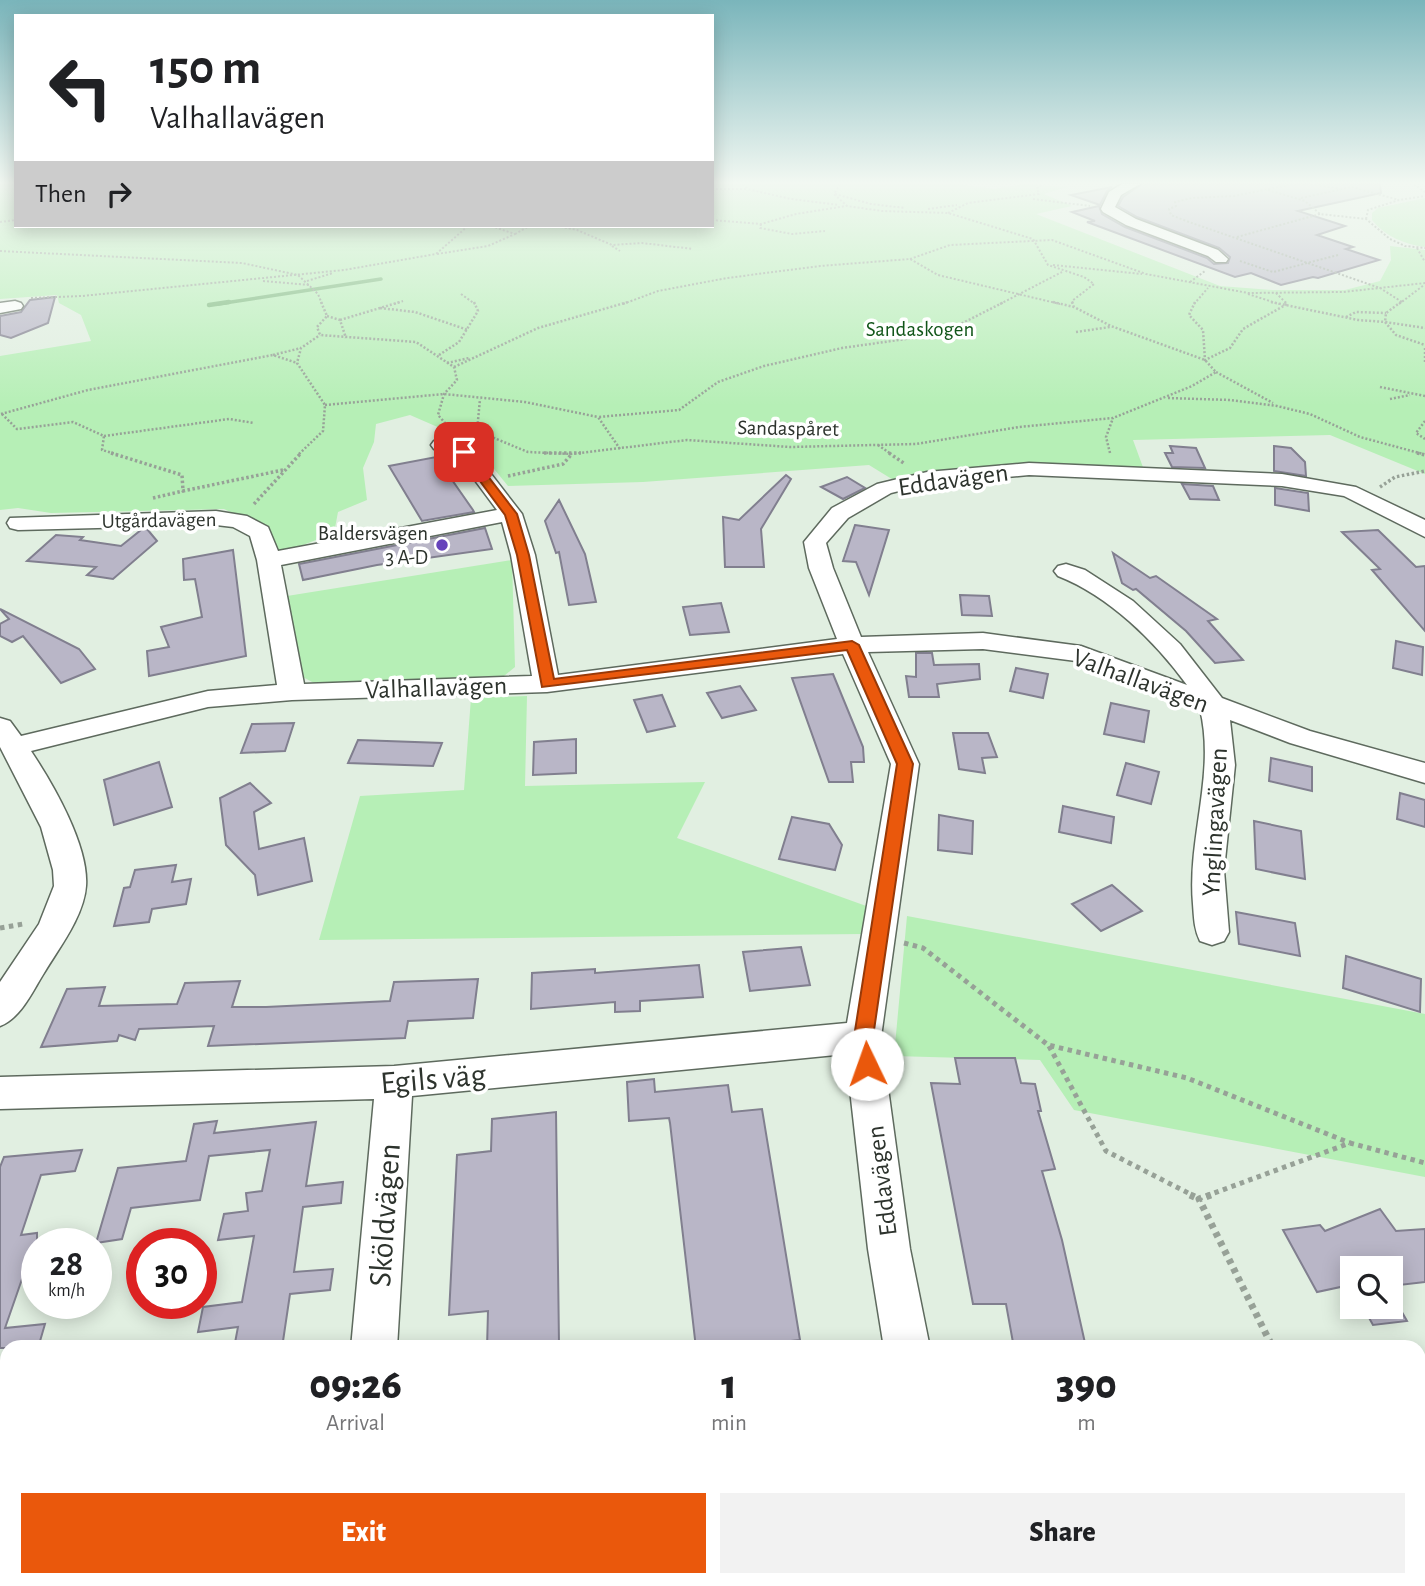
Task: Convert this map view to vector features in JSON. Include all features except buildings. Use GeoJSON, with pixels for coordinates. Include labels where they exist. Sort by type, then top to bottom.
{"type":"FeatureCollection","features":[{"type":"Feature","properties":{"kind":"street"},"geometry":{"type":"LineString","coordinates":[[441,445],[464,452],[511,514],[523,555],[547,684]]}},
{"type":"Feature","properties":{"kind":"street","name":"Eddavägen"},"geometry":{"type":"LineString","coordinates":[[906,1340],[889,1249],[863,1037],[905,764],[821,568],[816,542],[840,513],[884,488],[927,478],[1029,469],[1282,480],[1349,491],[1410,519],[1425,530]]}},
{"type":"Feature","properties":{"kind":"street"},"geometry":{"type":"LineString","coordinates":[[269,560],[511,514]]}},
{"type":"Feature","properties":{"kind":"street","name":"Utgårdavägen"},"geometry":{"type":"LineString","coordinates":[[18,523],[216,518],[239,521],[260,532],[269,560],[292,692]]}},
{"type":"Feature","properties":{"kind":"street","name":"Ynglingavägen"},"geometry":{"type":"LineString","coordinates":[[1066,571],[1084,577],[1150,627],[1178,655],[1213,705],[1219,736],[1218,794],[1208,865],[1212,932]]}},
{"type":"Feature","properties":{"kind":"street","name":"Valhallavägen"},"geometry":{"type":"LineString","coordinates":[[8,737],[208,699],[292,692],[547,684],[852,645],[984,641],[1081,654],[1300,737],[1425,773]]}},
{"type":"Feature","properties":{"kind":"street"},"geometry":{"type":"LineString","coordinates":[[0,1011],[58,919],[71,885],[63,843],[8,737]]}},
{"type":"Feature","properties":{"kind":"street","name":"Egils väg"},"geometry":{"type":"LineString","coordinates":[[0,1093],[394,1082],[863,1037]]}},
{"type":"Feature","properties":{"kind":"street","name":"Sköldvägen"},"geometry":{"type":"LineString","coordinates":[[375,1340],[394,1082]]}},
{"type":"Feature","properties":{"kind":"path"},"geometry":{"type":"LineString","coordinates":[[141,258],[242,263],[298,275],[318,294],[327,316]]}},
{"type":"Feature","properties":{"kind":"path"},"geometry":{"type":"LineString","coordinates":[[13,304],[344,270],[413,258]]}},
{"type":"Feature","properties":{"kind":"path"},"geometry":{"type":"LineString","coordinates":[[1,414],[88,390],[273,355],[300,348],[320,335],[416,342],[454,367],[538,328],[601,312],[658,291],[740,276],[912,258]]}},
{"type":"Feature","properties":{"kind":"path"},"geometry":{"type":"LineString","coordinates":[[1044,258],[1048,265],[1062,272],[1084,277],[1094,284],[1072,301],[1074,307]]}},
{"type":"Feature","properties":{"kind":"path"},"geometry":{"type":"LineString","coordinates":[[1102,258],[1146,274],[1209,288],[1248,293],[1425,284]]}},
{"type":"Feature","properties":{"kind":"path"},"geometry":{"type":"LineString","coordinates":[[1293,258],[1380,288],[1402,302]]}},
{"type":"Feature","properties":{"kind":"path"},"geometry":{"type":"LineString","coordinates":[[1221,259],[1247,262],[1273,272],[1327,258]]}},
{"type":"Feature","properties":{"kind":"path"},"geometry":{"type":"LineString","coordinates":[[909,259],[938,275],[1074,307],[1111,326],[1205,360],[1216,372],[1277,406]]}},
{"type":"Feature","properties":{"kind":"path"},"geometry":{"type":"LineString","coordinates":[[1048,265],[1101,272],[1146,274]]}},
{"type":"Feature","properties":{"kind":"path"},"geometry":{"type":"LineString","coordinates":[[307,281],[344,270]]}},
{"type":"Feature","properties":{"kind":"path"},"geometry":{"type":"LineString","coordinates":[[325,405],[444,394],[525,402],[598,417],[679,410],[718,382],[764,366],[842,348],[941,334],[1062,272]]}},
{"type":"Feature","properties":{"kind":"path"},"geometry":{"type":"LineString","coordinates":[[255,280],[311,286]]}},
{"type":"Feature","properties":{"kind":"path"},"geometry":{"type":"LineString","coordinates":[[1346,318],[1356,312],[1386,313],[1425,284]]}},
{"type":"Feature","properties":{"kind":"path"},"geometry":{"type":"LineString","coordinates":[[1205,360],[1203,330],[1189,315],[1196,300],[1209,288]]}},
{"type":"Feature","properties":{"kind":"path"},"geometry":{"type":"LineString","coordinates":[[1248,293],[1261,300],[1346,318],[1425,328]]}},
{"type":"Feature","properties":{"kind":"path"},"geometry":{"type":"LineString","coordinates":[[1275,293],[1287,304]]}},
{"type":"Feature","properties":{"kind":"path"},"geometry":{"type":"LineString","coordinates":[[439,355],[459,342],[478,311],[474,302],[461,294]]}},
{"type":"Feature","properties":{"kind":"path"},"geometry":{"type":"LineString","coordinates":[[1261,300],[1268,314]]}},
{"type":"Feature","properties":{"kind":"path"},"geometry":{"type":"LineString","coordinates":[[327,316],[340,320],[403,301]]}},
{"type":"Feature","properties":{"kind":"path"},"geometry":{"type":"LineString","coordinates":[[1205,360],[1230,348],[1242,329],[1287,304]]}},
{"type":"Feature","properties":{"kind":"path"},"geometry":{"type":"LineString","coordinates":[[380,308],[415,312],[468,330]]}},
{"type":"Feature","properties":{"kind":"path"},"geometry":{"type":"LineString","coordinates":[[1386,313],[1385,322],[1395,335],[1425,346],[1424,359]]}},
{"type":"Feature","properties":{"kind":"path"},"geometry":{"type":"LineString","coordinates":[[320,335],[317,327],[327,316]]}},
{"type":"Feature","properties":{"kind":"path"},"geometry":{"type":"LineString","coordinates":[[340,320],[346,338]]}},
{"type":"Feature","properties":{"kind":"path"},"geometry":{"type":"LineString","coordinates":[[1076,332],[1111,326]]}},
{"type":"Feature","properties":{"kind":"path"},"geometry":{"type":"LineString","coordinates":[[297,363],[300,348]]}},
{"type":"Feature","properties":{"kind":"path"},"geometry":{"type":"LineString","coordinates":[[239,521],[283,470],[323,431],[325,405],[297,363],[273,355]]}},
{"type":"Feature","properties":{"kind":"path"},"geometry":{"type":"LineString","coordinates":[[446,363],[482,356]]}},
{"type":"Feature","properties":{"kind":"path","name":"Sandaspåret"},"geometry":{"type":"LineString","coordinates":[[454,367],[457,380],[444,394],[438,415],[446,424],[477,431],[528,452],[571,454],[687,440],[790,447],[916,444],[1019,427],[1113,418],[1192,386],[1216,372]]}},
{"type":"Feature","properties":{"kind":"path"},"geometry":{"type":"LineString","coordinates":[[1381,387],[1425,396]]}},
{"type":"Feature","properties":{"kind":"path"},"geometry":{"type":"LineString","coordinates":[[1390,399],[1415,394]]}},
{"type":"Feature","properties":{"kind":"path"},"geometry":{"type":"LineString","coordinates":[[1163,398],[1230,400],[1277,406],[1310,414],[1360,437],[1425,455]]}},
{"type":"Feature","properties":{"kind":"path"},"geometry":{"type":"LineString","coordinates":[[477,431],[480,399]]}},
{"type":"Feature","properties":{"kind":"path"},"geometry":{"type":"LineString","coordinates":[[1,414],[18,429],[73,422],[104,436],[229,419],[254,422]]}},
{"type":"Feature","properties":{"kind":"path"},"geometry":{"type":"LineString","coordinates":[[598,417],[620,449]]}},
{"type":"Feature","properties":{"kind":"path"},"geometry":{"type":"LineString","coordinates":[[1092,472],[1111,457],[1106,437],[1113,418]]}},
{"type":"Feature","properties":{"kind":"path"},"geometry":{"type":"LineString","coordinates":[[1425,421],[1416,433],[1425,439]]}},
{"type":"Feature","properties":{"kind":"path"},"geometry":{"type":"LineString","coordinates":[[104,436],[102,450],[182,475],[183,491],[283,470]]}},
{"type":"Feature","properties":{"kind":"path"},"geometry":{"type":"LineString","coordinates":[[486,481],[563,464],[571,454]]}},
{"type":"Feature","properties":{"kind":"path"},"geometry":{"type":"LineString","coordinates":[[1364,498],[1395,477],[1425,471]]}},
{"type":"Feature","properties":{"kind":"path"},"geometry":{"type":"LineString","coordinates":[[878,936],[923,948],[1048,1045],[1106,1151],[1199,1199],[1269,1340]]}},
{"type":"Feature","properties":{"kind":"path"},"geometry":{"type":"LineString","coordinates":[[1048,1045],[1187,1078],[1350,1143],[1425,1163]]}},
{"type":"Feature","properties":{"kind":"path"},"geometry":{"type":"LineString","coordinates":[[1199,1199],[1350,1143]]}},
{"type":"Feature","properties":{"kind":"green space","name":"Sandaskogen"},"geometry":{"type":"Polygon","coordinates":[[[0,258],[1148,258],[1220,286],[1272,290],[1345,290],[1380,281],[1391,258],[1425,258],[1425,474],[1330,435],[1133,440],[1144,470],[895,481],[869,465],[643,482],[508,486],[472,442],[410,415],[376,424],[374,442],[363,468],[367,500],[338,512],[334,533],[280,554],[268,530],[224,509],[51,513],[18,508],[0,510],[0,356],[91,341],[81,315],[59,303],[57,295],[0,299],[0,258]]]}},
{"type":"Feature","properties":{"kind":"green space"},"geometry":{"type":"Polygon","coordinates":[[[512,560],[515,667],[504,676],[314,683],[301,676],[287,596],[512,560]]]}},
{"type":"Feature","properties":{"kind":"green space"},"geometry":{"type":"Polygon","coordinates":[[[527,696],[525,786],[705,782],[677,838],[869,907],[864,934],[319,940],[360,796],[464,790],[471,698],[527,696]]]}},
{"type":"Feature","properties":{"kind":"green space"},"geometry":{"type":"Polygon","coordinates":[[[907,916],[1425,1014],[1425,1177],[1074,1110],[1040,1060],[894,1056],[907,916]]]}},
{"type":"Feature","properties":{"kind":"waterway"},"geometry":{"type":"LineString","coordinates":[[218,304],[381,279]]}},
{"type":"Feature","properties":{"kind":"waterway"},"geometry":{"type":"LineString","coordinates":[[209,305],[229,302]]}},
{"type":"Feature","properties":{"kind":"place","name":"Baldersvägen 3 A-D"},"geometry":{"type":"Point","coordinates":[442,545]}},
{"type":"Feature","properties":{"kind":"route"},"geometry":{"type":"LineString","coordinates":[[464,452],[511,514],[523,555],[547,684],[852,645],[905,764],[863,1037],[867,1064]]}}]}
